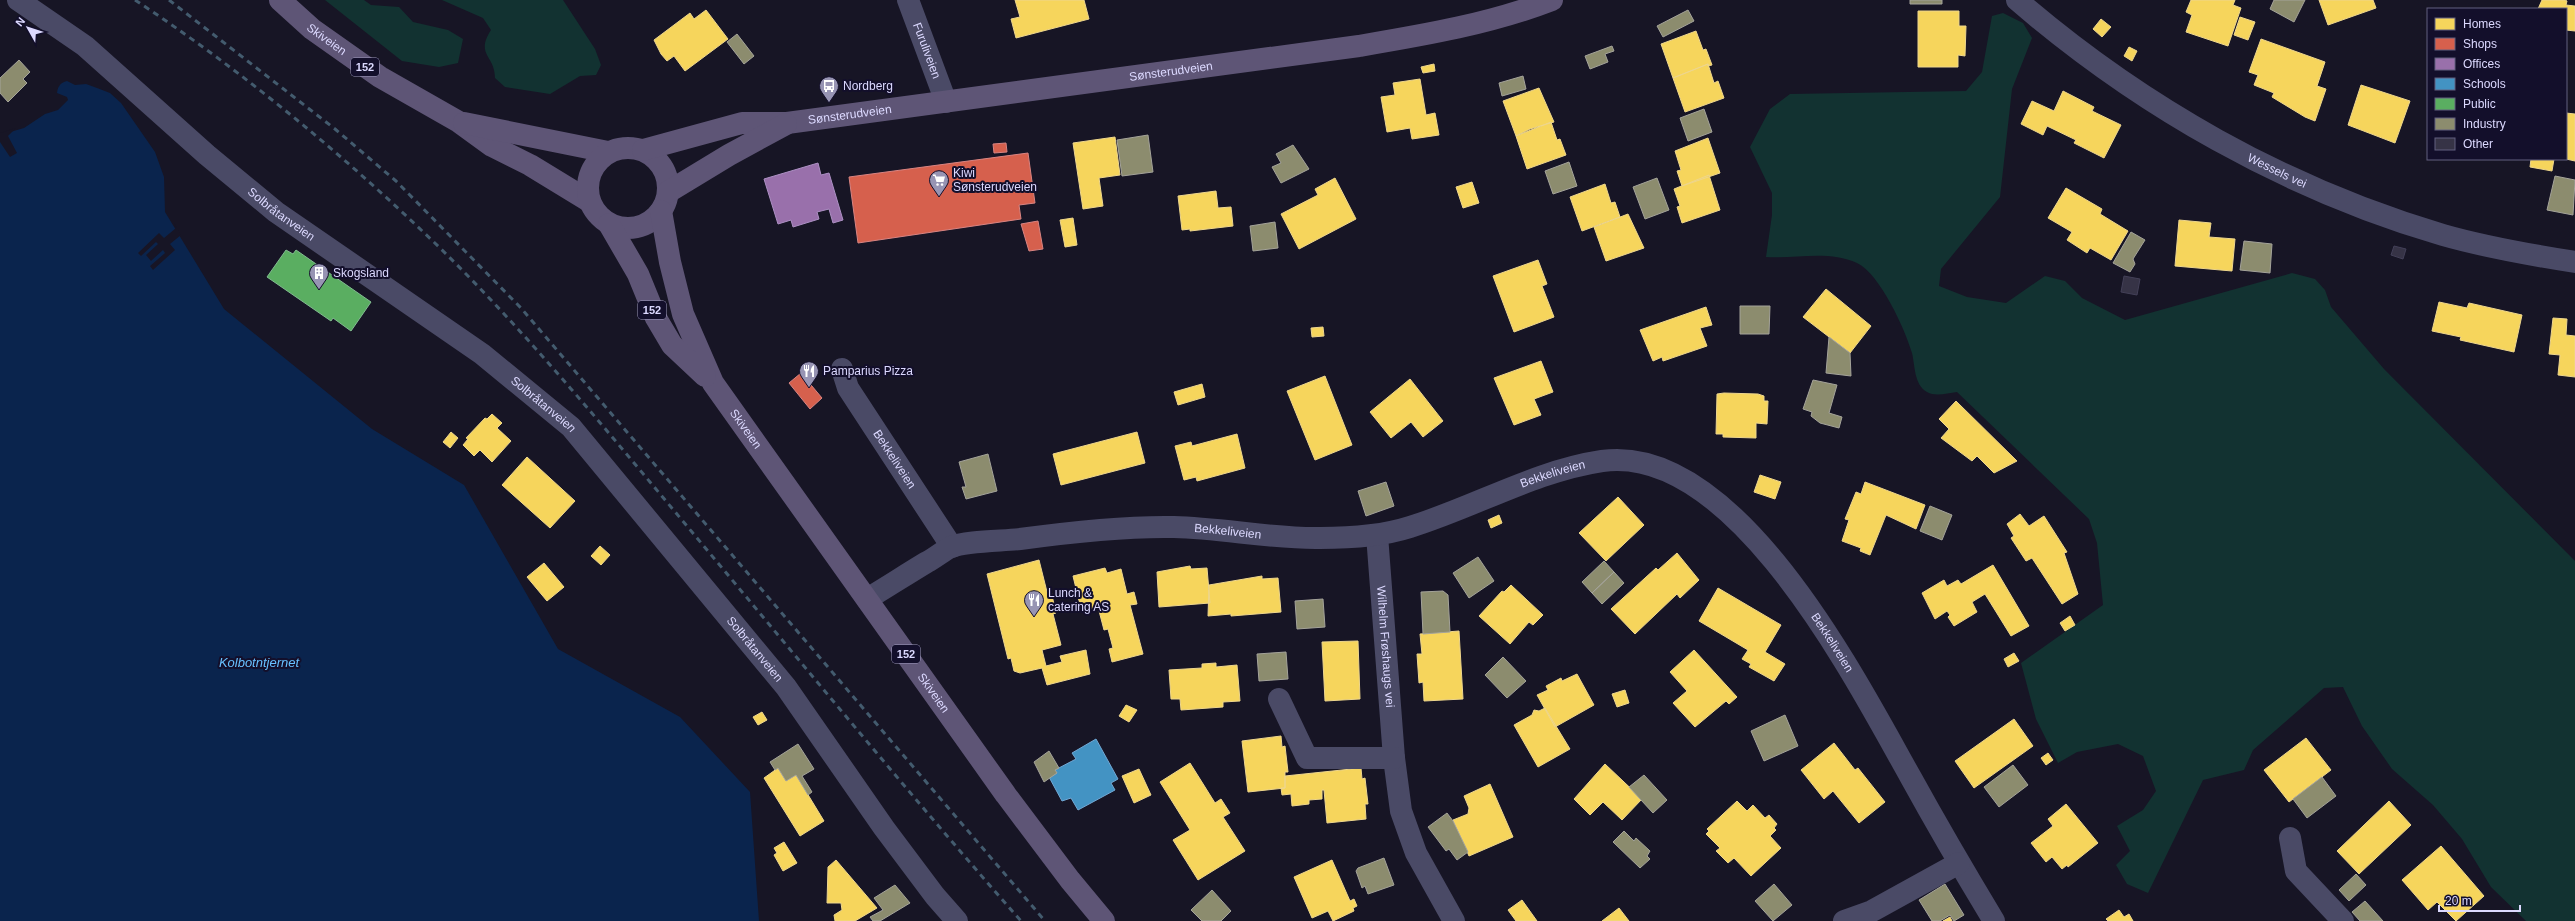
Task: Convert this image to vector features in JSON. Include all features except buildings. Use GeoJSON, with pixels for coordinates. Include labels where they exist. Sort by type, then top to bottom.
{"type":"FeatureCollection","features":[{"type":"Feature","properties":{"kind":"main road","name":"Skiveien"},"geometry":{"type":"LineString","coordinates":[[280,0],[312,29],[380,78],[459,122],[492,146],[530,165],[589,201]]}},
{"type":"Feature","properties":{"kind":"main road","name":"Sønsterudveien"},"geometry":{"type":"LineString","coordinates":[[643,150],[742,123],[787,123],[1404,39],[1492,19],[1552,0]]}},
{"type":"Feature","properties":{"kind":"main road","name":"Skiveien"},"geometry":{"type":"LineString","coordinates":[[459,122],[608,152]]}},
{"type":"Feature","properties":{"kind":"main road","name":"Sønsterudveien"},"geometry":{"type":"LineString","coordinates":[[665,202],[729,155],[787,123]]}},
{"type":"Feature","properties":{"kind":"main road","name":"152"},"geometry":{"type":"LineString","coordinates":[[608,152],[619,148],[643,150],[654,157],[663,167],[668,179],[665,202]]}},
{"type":"Feature","properties":{"kind":"main road"},"geometry":{"type":"LineString","coordinates":[[589,201],[587,187],[590,173],[597,161],[608,152]]}},
{"type":"Feature","properties":{"kind":"main road","name":"152"},"geometry":{"type":"LineString","coordinates":[[589,201],[594,210],[609,224]]}},
{"type":"Feature","properties":{"kind":"main road","name":"Skiveien"},"geometry":{"type":"LineString","coordinates":[[665,202],[683,314],[713,383]]}},
{"type":"Feature","properties":{"kind":"main road"},"geometry":{"type":"LineString","coordinates":[[609,224],[623,228],[637,227],[650,221],[665,202]]}},
{"type":"Feature","properties":{"kind":"main road","name":"Skiveien"},"geometry":{"type":"LineString","coordinates":[[609,224],[638,274],[656,318],[672,345],[713,383],[1019,813],[1070,880],[1104,921]]}},
{"type":"Feature","properties":{"kind":"street","name":"Solbråtanveien"},"geometry":{"type":"LineString","coordinates":[[18,0],[85,46],[207,155],[276,212],[482,354],[571,427],[786,687],[884,828],[935,896],[958,921]]}},
{"type":"Feature","properties":{"kind":"street","name":"Furuliveien"},"geometry":{"type":"LineString","coordinates":[[908,0],[946,102]]}},
{"type":"Feature","properties":{"kind":"street","name":"Wessels vei"},"geometry":{"type":"LineString","coordinates":[[2017,0],[2069,42],[2152,102],[2211,137],[2288,178],[2381,214],[2444,235],[2575,262]]}},
{"type":"Feature","properties":{"kind":"street","name":"Bekkeliveien"},"geometry":{"type":"LineString","coordinates":[[842,369],[848,388],[952,547]]}},
{"type":"Feature","properties":{"kind":"street","name":"Bekkeliveien"},"geometry":{"type":"LineString","coordinates":[[868,599],[952,547],[1075,532],[1174,527],[1320,538],[1377,534],[1407,528],[1517,485],[1576,467],[1606,461],[1644,463],[1663,469],[1690,483],[1746,528],[1774,560],[1861,689],[1959,863],[1994,921]]}},
{"type":"Feature","properties":{"kind":"street","name":"Wilhelm Frøshaugs vei"},"geometry":{"type":"LineString","coordinates":[[1377,534],[1394,758],[1401,811],[1416,853],[1454,921]]}},
{"type":"Feature","properties":{"kind":"street"},"geometry":{"type":"LineString","coordinates":[[1279,699],[1307,758],[1394,758]]}},
{"type":"Feature","properties":{"kind":"street"},"geometry":{"type":"LineString","coordinates":[[2290,838],[2296,871],[2343,921]]}},
{"type":"Feature","properties":{"kind":"street"},"geometry":{"type":"LineString","coordinates":[[1844,921],[1872,911],[1959,863]]}},
{"type":"Feature","properties":{"kind":"green space"},"geometry":{"type":"Polygon","coordinates":[[[325,0],[364,0],[371,5],[399,7],[413,22],[448,30],[463,39],[458,63],[439,67],[402,61],[325,0]]]}},
{"type":"Feature","properties":{"kind":"green space"},"geometry":{"type":"Polygon","coordinates":[[[442,0],[563,0],[595,49],[601,65],[596,75],[580,76],[550,94],[505,87],[495,78],[492,64],[485,50],[487,38],[491,30],[483,18],[442,0]]]}},
{"type":"Feature","properties":{"kind":"green space"},"geometry":{"type":"Polygon","coordinates":[[[2003,13],[2023,23],[2032,38],[2012,89],[2000,197],[1941,269],[1939,286],[1967,297],[2006,303],[2045,276],[2065,281],[2082,298],[2125,320],[2292,273],[2315,279],[2325,290],[2331,307],[2384,369],[2575,561],[2575,921],[2526,921],[2491,887],[2462,839],[2433,805],[2392,769],[2362,726],[2343,687],[2324,688],[2253,750],[2244,770],[2203,780],[2148,893],[2127,884],[2116,865],[2130,851],[2117,826],[2143,810],[2156,791],[2143,756],[2118,744],[2077,752],[2058,763],[2036,719],[2021,663],[2103,605],[2097,543],[2089,519],[1957,392],[1934,394],[1923,389],[1917,380],[1909,343],[1898,317],[1883,290],[1866,269],[1857,263],[1835,257],[1766,257],[1772,215],[1772,193],[1750,147],[1770,109],[1790,94],[1966,91],[1982,72],[1992,16],[2003,13]]]}},
{"type":"Feature","properties":{"kind":"water","name":"Kolbotntjernet"},"geometry":{"type":"Polygon","coordinates":[[[67,81],[75,85],[86,84],[110,93],[121,103],[155,152],[164,177],[165,212],[224,309],[372,429],[464,485],[558,649],[680,717],[750,792],[759,921],[0,921],[0,135],[24,128],[45,114],[58,110],[68,100],[67,97],[57,93],[60,85],[67,81]]]}},
{"type":"Feature","properties":{"kind":"pier"},"geometry":{"type":"Polygon","coordinates":[[[16,128],[8,136],[17,153],[10,157],[0,142],[0,133],[16,128]]]}},
{"type":"Feature","properties":{"kind":"pier"},"geometry":{"type":"Polygon","coordinates":[[[174,223],[181,235],[170,244],[175,250],[153,270],[150,266],[165,253],[163,250],[151,261],[146,255],[158,244],[156,242],[141,256],[138,253],[159,233],[164,238],[176,228],[174,223]]]}},
{"type":"Feature","properties":{"kind":"railway"},"geometry":{"type":"LineString","coordinates":[[135,0],[255,86],[331,149],[440,248],[506,316],[600,423],[896,776],[1021,921]]}},
{"type":"Feature","properties":{"kind":"railway"},"geometry":{"type":"LineString","coordinates":[[169,0],[335,129],[396,181],[521,308],[1045,921]]}},
{"type":"Feature","properties":{"kind":"place","name":"Nordberg"},"geometry":{"type":"Point","coordinates":[829,103]}},
{"type":"Feature","properties":{"kind":"place","name":"Kiwi Sønsterudveien"},"geometry":{"type":"Point","coordinates":[939,197]}},
{"type":"Feature","properties":{"kind":"place","name":"Skogsland"},"geometry":{"type":"Point","coordinates":[319,290]}},
{"type":"Feature","properties":{"kind":"place","name":"Pamparius Pizza"},"geometry":{"type":"Point","coordinates":[809,388]}},
{"type":"Feature","properties":{"kind":"place","name":"Lunch & catering AS"},"geometry":{"type":"Point","coordinates":[1034,617]}}]}
